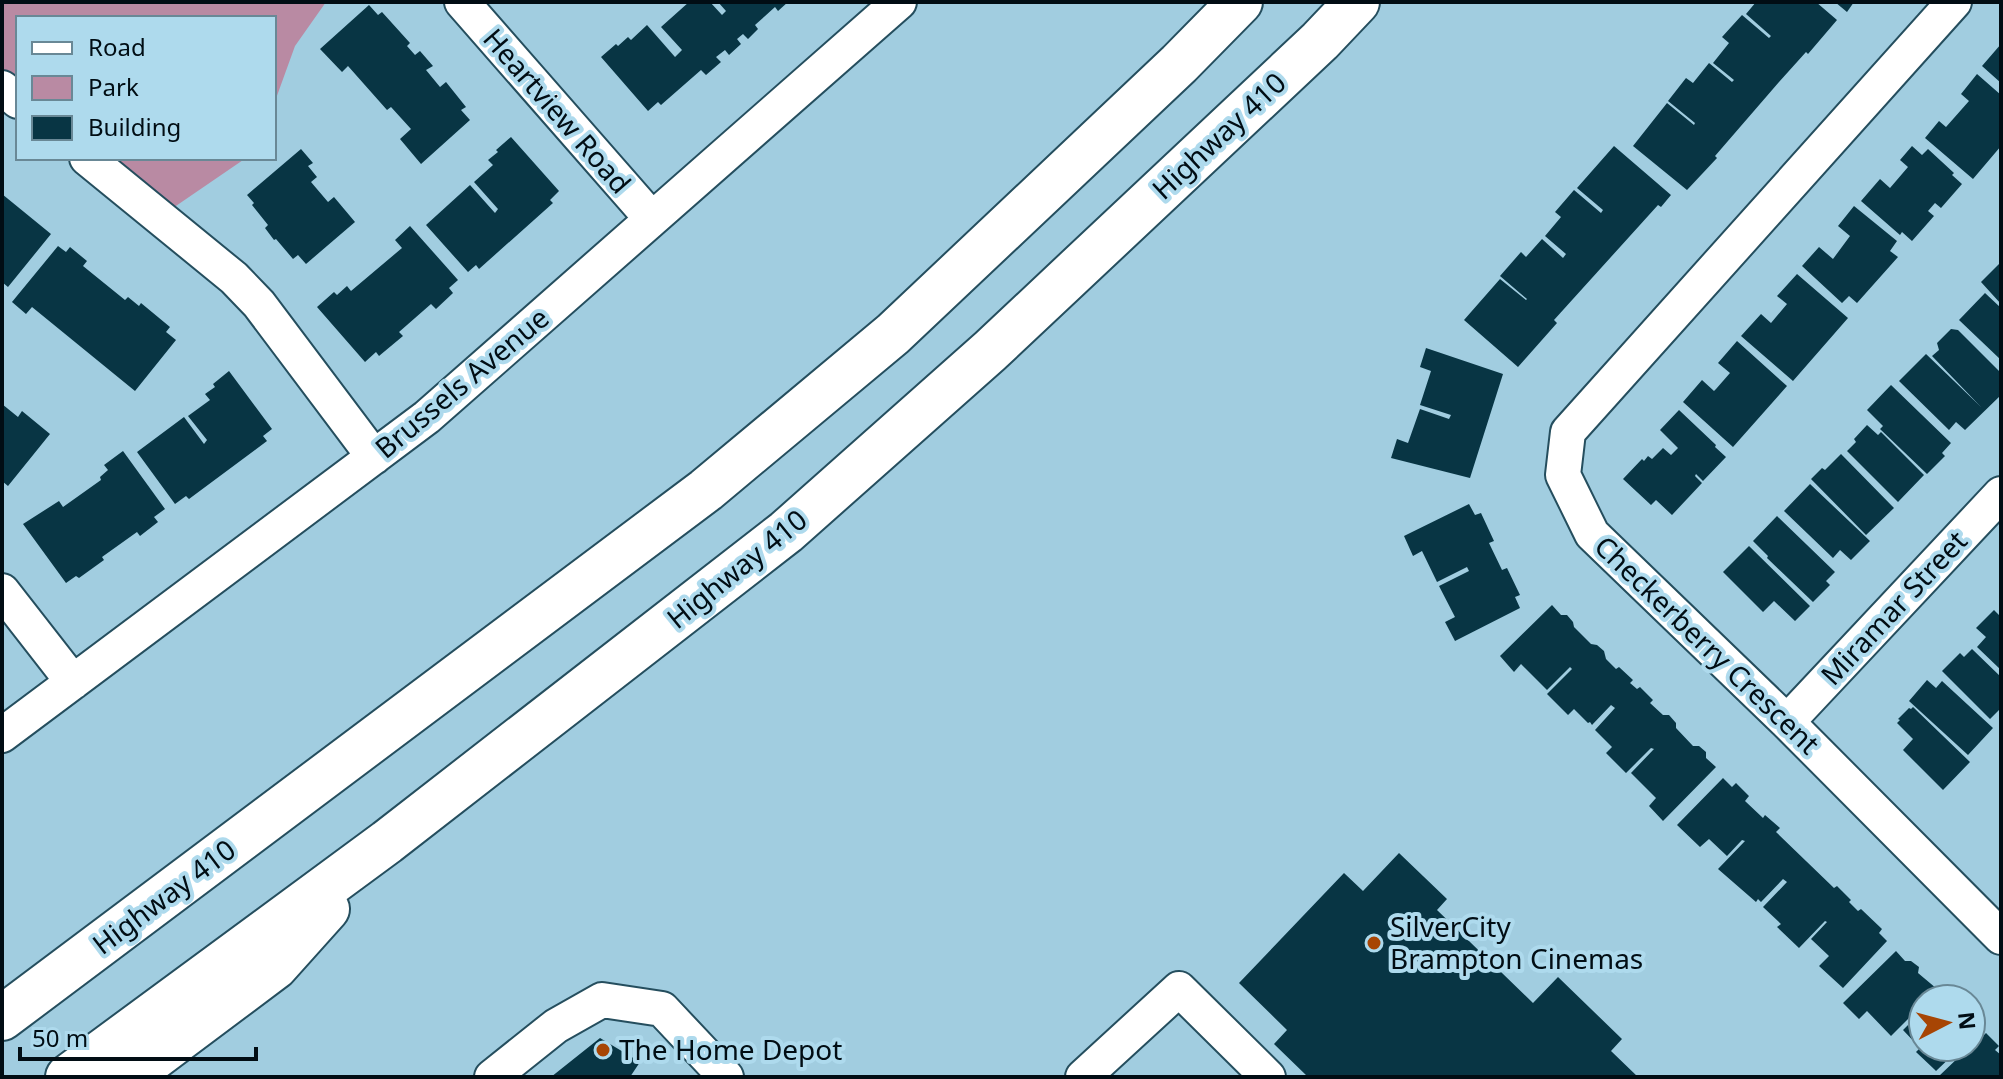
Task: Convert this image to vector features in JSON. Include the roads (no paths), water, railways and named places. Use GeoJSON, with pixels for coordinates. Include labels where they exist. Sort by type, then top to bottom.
{"type":"FeatureCollection","features":[{"type":"Feature","properties":{"kind":"highway","name":"Highway 410"},"geometry":{"type":"LineString","coordinates":[[2,1018],[706,490],[893,334],[1179,64],[1240,2]]}},
{"type":"Feature","properties":{"kind":"highway","name":"Highway 410"},"geometry":{"type":"LineString","coordinates":[[68,1077],[387,842],[786,532],[990,351],[1320,41],[1357,2]]}},
{"type":"Feature","properties":{"kind":"highway"},"geometry":{"type":"LineString","coordinates":[[128,1077],[275,967],[387,842]]}},
{"type":"Feature","properties":{"kind":"street","name":"Heartview Road"},"geometry":{"type":"LineString","coordinates":[[462,2],[652,219]]}},
{"type":"Feature","properties":{"kind":"street","name":"Brussels Avenue"},"geometry":{"type":"LineString","coordinates":[[2,735],[427,417],[899,2]]}},
{"type":"Feature","properties":{"kind":"street","name":"Checkerberry Crescent"},"geometry":{"type":"LineString","coordinates":[[1954,2],[1568,432],[1563,475],[1592,534],[1787,722],[2001,937]]}},
{"type":"Feature","properties":{"kind":"street"},"geometry":{"type":"LineString","coordinates":[[89,160],[234,278],[259,304],[374,457]]}},
{"type":"Feature","properties":{"kind":"street","name":"Miramar Street"},"geometry":{"type":"LineString","coordinates":[[1787,722],[2001,494]]}},
{"type":"Feature","properties":{"kind":"street"},"geometry":{"type":"LineString","coordinates":[[2,591],[73,682]]}},
{"type":"Feature","properties":{"kind":"street"},"geometry":{"type":"LineString","coordinates":[[1083,1077],[1179,989],[1268,1077]]}},
{"type":"Feature","properties":{"kind":"street"},"geometry":{"type":"LineString","coordinates":[[492,1077],[556,1026],[602,1000],[662,1009],[726,1077]]}},
{"type":"Feature","properties":{"kind":"place","name":"SilverCity Brampton Cinemas"},"geometry":{"type":"Point","coordinates":[1374,943]}},
{"type":"Feature","properties":{"kind":"place","name":"The Home Depot"},"geometry":{"type":"Point","coordinates":[603,1050]}}]}
